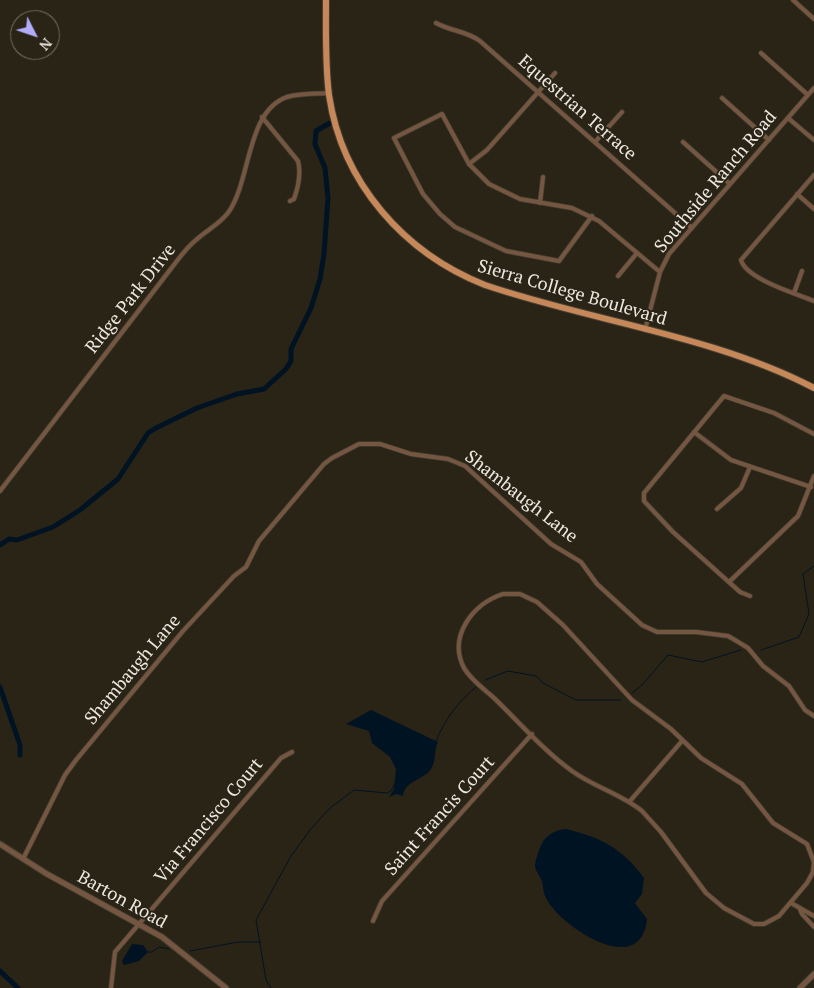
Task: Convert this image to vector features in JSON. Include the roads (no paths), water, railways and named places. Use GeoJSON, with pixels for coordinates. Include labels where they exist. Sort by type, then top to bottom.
{"type":"FeatureCollection","features":[{"type":"Feature","properties":{"kind":"main road","name":"Sierra College Boulevard"},"geometry":{"type":"LineString","coordinates":[[326,0],[329,93],[338,134],[361,182],[388,220],[419,249],[451,270],[485,285],[750,360],[814,388]]}},
{"type":"Feature","properties":{"kind":"street"},"geometry":{"type":"LineString","coordinates":[[793,0],[814,19]]}},
{"type":"Feature","properties":{"kind":"street","name":"Equestrian Terrace"},"geometry":{"type":"LineString","coordinates":[[436,22],[474,37],[692,228]]}},
{"type":"Feature","properties":{"kind":"street"},"geometry":{"type":"LineString","coordinates":[[762,53],[808,95]]}},
{"type":"Feature","properties":{"kind":"street"},"geometry":{"type":"LineString","coordinates":[[468,164],[488,150],[555,73]]}},
{"type":"Feature","properties":{"kind":"street","name":"Southside Ranch Road"},"geometry":{"type":"LineString","coordinates":[[645,330],[660,272],[669,254],[814,88]]}},
{"type":"Feature","properties":{"kind":"street"},"geometry":{"type":"LineString","coordinates":[[290,201],[294,199],[297,185],[300,167],[298,161],[262,117],[270,107],[286,97],[329,93]]}},
{"type":"Feature","properties":{"kind":"street"},"geometry":{"type":"LineString","coordinates":[[722,98],[769,140]]}},
{"type":"Feature","properties":{"kind":"street"},"geometry":{"type":"LineString","coordinates":[[595,142],[622,112]]}},
{"type":"Feature","properties":{"kind":"street"},"geometry":{"type":"LineString","coordinates":[[592,216],[559,261],[500,248],[460,229],[433,206],[414,179],[394,138],[442,114],[468,164],[480,177],[500,190],[520,199],[572,208],[592,216],[660,272]]}},
{"type":"Feature","properties":{"kind":"street","name":"Ridge Park Drive"},"geometry":{"type":"LineString","coordinates":[[0,491],[173,266],[195,241],[221,221],[231,209],[244,181],[262,117]]}},
{"type":"Feature","properties":{"kind":"street"},"geometry":{"type":"LineString","coordinates":[[788,118],[814,140]]}},
{"type":"Feature","properties":{"kind":"street"},"geometry":{"type":"LineString","coordinates":[[683,142],[730,184]]}},
{"type":"Feature","properties":{"kind":"street"},"geometry":{"type":"LineString","coordinates":[[814,175],[741,260],[742,264],[758,277],[814,301]]}},
{"type":"Feature","properties":{"kind":"street"},"geometry":{"type":"LineString","coordinates":[[540,203],[543,177]]}},
{"type":"Feature","properties":{"kind":"street"},"geometry":{"type":"LineString","coordinates":[[797,194],[814,208]]}},
{"type":"Feature","properties":{"kind":"street"},"geometry":{"type":"LineString","coordinates":[[618,276],[637,253]]}},
{"type":"Feature","properties":{"kind":"street"},"geometry":{"type":"LineString","coordinates":[[794,292],[802,271]]}},
{"type":"Feature","properties":{"kind":"street"},"geometry":{"type":"LineString","coordinates":[[750,596],[743,594],[670,529],[643,497],[720,398],[728,396],[774,414],[814,434]]}},
{"type":"Feature","properties":{"kind":"street"},"geometry":{"type":"LineString","coordinates":[[694,432],[725,456],[750,467],[810,487]]}},
{"type":"Feature","properties":{"kind":"street","name":"Shambaugh Lane"},"geometry":{"type":"LineString","coordinates":[[23,859],[65,775],[76,760],[178,637],[234,576],[246,567],[259,541],[324,464],[359,444],[380,444],[411,454],[448,459],[465,466],[552,544],[581,562],[597,584],[642,625],[657,632],[696,632],[728,636],[748,648],[763,666],[789,686],[805,710],[814,716]]}},
{"type":"Feature","properties":{"kind":"street"},"geometry":{"type":"LineString","coordinates":[[717,509],[740,488],[750,467]]}},
{"type":"Feature","properties":{"kind":"street"},"geometry":{"type":"LineString","coordinates":[[729,582],[793,521],[801,510],[814,476]]}},
{"type":"Feature","properties":{"kind":"street"},"geometry":{"type":"LineString","coordinates":[[503,594],[525,596],[537,602],[563,626],[623,692],[701,758],[742,784],[773,823],[800,837],[807,844],[814,862],[813,872],[791,903],[779,916],[764,924],[754,924],[724,908],[706,894],[661,832],[630,802],[573,771],[532,734],[469,676],[464,667],[458,643],[462,629],[473,614],[493,597],[503,594]]}},
{"type":"Feature","properties":{"kind":"street","name":"Saint Francis Court"},"geometry":{"type":"LineString","coordinates":[[373,921],[382,901],[532,734]]}},
{"type":"Feature","properties":{"kind":"street"},"geometry":{"type":"LineString","coordinates":[[630,802],[682,741]]}},
{"type":"Feature","properties":{"kind":"street","name":"Via Francisco Court"},"geometry":{"type":"LineString","coordinates":[[111,988],[115,952],[281,758],[292,752]]}},
{"type":"Feature","properties":{"kind":"street","name":"Barton Road"},"geometry":{"type":"LineString","coordinates":[[0,844],[23,859],[162,937],[226,988]]}},
{"type":"Feature","properties":{"kind":"street"},"geometry":{"type":"LineString","coordinates":[[791,903],[814,916]]}},
{"type":"Feature","properties":{"kind":"street"},"geometry":{"type":"LineString","coordinates":[[800,909],[813,925]]}},
{"type":"Feature","properties":{"kind":"street"},"geometry":{"type":"LineString","coordinates":[[800,988],[814,974]]}},
{"type":"Feature","properties":{"kind":"water"},"geometry":{"type":"Polygon","coordinates":[[[371,710],[438,742],[431,769],[407,787],[403,796],[396,794],[389,797],[394,789],[396,769],[390,757],[372,743],[369,731],[346,724],[371,710]]]}},
{"type":"Feature","properties":{"kind":"water"},"geometry":{"type":"Polygon","coordinates":[[[566,829],[590,836],[610,846],[628,859],[644,878],[642,894],[635,903],[647,919],[641,937],[630,946],[615,947],[598,942],[581,932],[565,921],[545,896],[542,881],[535,867],[537,857],[547,837],[554,832],[566,829]]]}},
{"type":"Feature","properties":{"kind":"water"},"geometry":{"type":"Polygon","coordinates":[[[132,944],[143,945],[148,952],[139,961],[124,965],[122,961],[132,944]]]}},
{"type":"Feature","properties":{"kind":"waterway"},"geometry":{"type":"LineString","coordinates":[[0,545],[9,539],[17,540],[53,527],[80,510],[118,479],[148,433],[156,428],[197,408],[237,394],[264,389],[286,369],[291,361],[291,349],[311,308],[320,279],[324,254],[328,198],[325,168],[315,144],[316,131],[330,123]]}},
{"type":"Feature","properties":{"kind":"waterway"},"geometry":{"type":"LineString","coordinates":[[761,650],[799,637],[809,614],[803,574],[814,566]]}},
{"type":"Feature","properties":{"kind":"waterway"},"geometry":{"type":"LineString","coordinates":[[632,693],[642,685],[668,655],[702,662],[741,650]]}},
{"type":"Feature","properties":{"kind":"waterway"},"geometry":{"type":"LineString","coordinates":[[485,680],[508,671],[536,676],[543,683],[576,700],[621,700]]}},
{"type":"Feature","properties":{"kind":"waterway"},"geometry":{"type":"LineString","coordinates":[[0,687],[20,745],[20,755]]}},
{"type":"Feature","properties":{"kind":"waterway"},"geometry":{"type":"LineString","coordinates":[[436,741],[453,711],[476,687]]}},
{"type":"Feature","properties":{"kind":"waterway"},"geometry":{"type":"LineString","coordinates":[[271,988],[266,980],[256,920],[291,856],[310,830],[330,808],[354,790],[387,793],[391,791],[395,783]]}},
{"type":"Feature","properties":{"kind":"waterway"},"geometry":{"type":"LineString","coordinates":[[190,951],[238,942],[261,942]]}},
{"type":"Feature","properties":{"kind":"waterway"},"geometry":{"type":"LineString","coordinates":[[148,952],[152,952],[159,947],[169,949]]}},
{"type":"Feature","properties":{"kind":"waterway"},"geometry":{"type":"LineString","coordinates":[[0,971],[18,988]]}}]}
